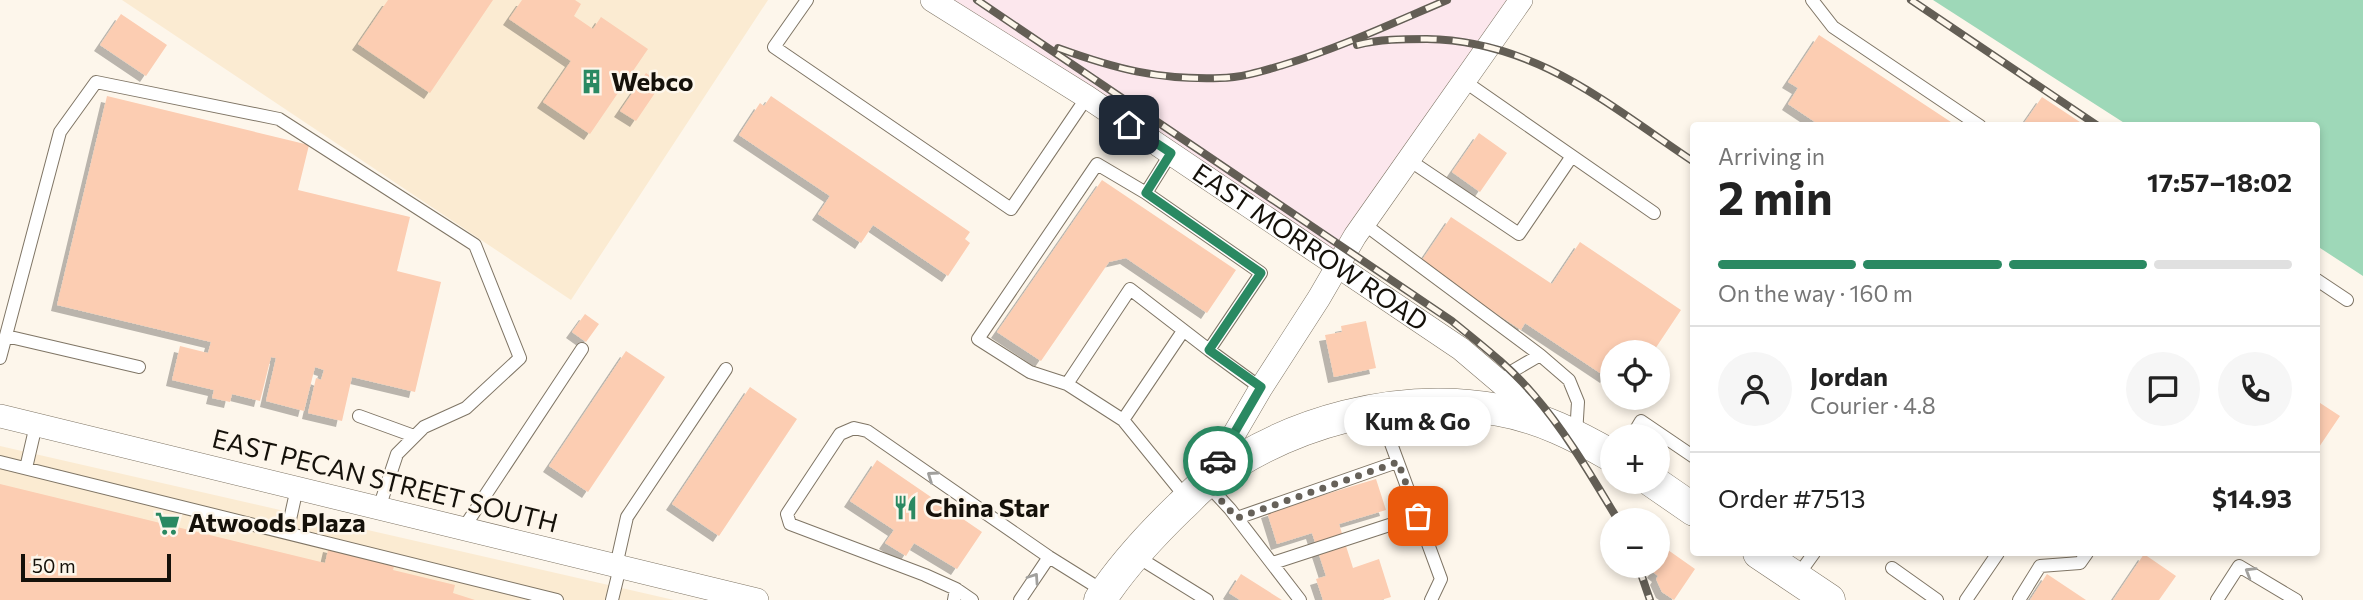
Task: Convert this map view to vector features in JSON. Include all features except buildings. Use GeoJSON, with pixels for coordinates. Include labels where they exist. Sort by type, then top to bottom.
{"type":"FeatureCollection","features":[{"type":"Feature","properties":{"kind":"main road"},"geometry":{"type":"LineString","coordinates":[[1103,596],[1134,554],[1196,491],[1269,444],[1302,430],[1336,418],[1378,410],[1408,405],[1445,404],[1500,410],[1563,430]]}},
{"type":"Feature","properties":{"kind":"main road","name":"EAST MORROW ROAD"},"geometry":{"type":"LineString","coordinates":[[1563,430],[1600,450]]}},
{"type":"Feature","properties":{"kind":"main road"},"geometry":{"type":"LineString","coordinates":[[1670,494],[1690,507]]}},
{"type":"Feature","properties":{"kind":"main road"},"geometry":{"type":"LineString","coordinates":[[1770,556],[1805,566],[1829,600]]}},
{"type":"Feature","properties":{"kind":"street","name":"EAST MORROW ROAD"},"geometry":{"type":"LineString","coordinates":[[932,0],[956,7],[1461,349],[1563,430]]}},
{"type":"Feature","properties":{"kind":"street"},"geometry":{"type":"LineString","coordinates":[[1196,491],[1364,224],[1521,0]]}},
{"type":"Feature","properties":{"kind":"street","name":"EAST PECAN STREET SOUTH"},"geometry":{"type":"LineString","coordinates":[[0,416],[757,600]]}},
{"type":"Feature","properties":{"kind":"lane"},"geometry":{"type":"LineString","coordinates":[[807,0],[774,47],[1011,209],[1087,97]]}},
{"type":"Feature","properties":{"kind":"lane"},"geometry":{"type":"LineString","coordinates":[[1812,0],[1833,27],[1974,122]]}},
{"type":"Feature","properties":{"kind":"lane"},"geometry":{"type":"LineString","coordinates":[[1464,81],[1654,213]]}},
{"type":"Feature","properties":{"kind":"lane"},"geometry":{"type":"LineString","coordinates":[[0,358],[60,132],[96,82],[279,119],[475,245],[520,358],[466,408],[424,427],[397,454],[380,508]]}},
{"type":"Feature","properties":{"kind":"lane"},"geometry":{"type":"LineString","coordinates":[[1146,193],[1171,153]]}},
{"type":"Feature","properties":{"kind":"lane"},"geometry":{"type":"LineString","coordinates":[[1409,160],[1519,234],[1572,156]]}},
{"type":"Feature","properties":{"kind":"lane"},"geometry":{"type":"LineString","coordinates":[[1209,350],[1261,273],[1146,193],[1097,164],[978,339],[1030,372],[1067,384],[1123,420],[1196,491],[1237,518],[1300,600]]}},
{"type":"Feature","properties":{"kind":"lane"},"geometry":{"type":"LineString","coordinates":[[1364,224],[1540,355],[1569,380],[1578,402],[1563,430]]}},
{"type":"Feature","properties":{"kind":"lane"},"geometry":{"type":"LineString","coordinates":[[2320,282],[2347,300]]}},
{"type":"Feature","properties":{"kind":"lane"},"geometry":{"type":"LineString","coordinates":[[1067,384],[1130,289],[1182,331],[1261,387]]}},
{"type":"Feature","properties":{"kind":"lane"},"geometry":{"type":"LineString","coordinates":[[1123,420],[1182,331]]}},
{"type":"Feature","properties":{"kind":"lane"},"geometry":{"type":"LineString","coordinates":[[6,335],[139,367]]}},
{"type":"Feature","properties":{"kind":"lane"},"geometry":{"type":"LineString","coordinates":[[463,529],[582,349]]}},
{"type":"Feature","properties":{"kind":"lane"},"geometry":{"type":"LineString","coordinates":[[1502,384],[1511,372],[1540,355]]}},
{"type":"Feature","properties":{"kind":"lane"},"geometry":{"type":"LineString","coordinates":[[612,600],[627,517],[726,369]]}},
{"type":"Feature","properties":{"kind":"lane"},"geometry":{"type":"LineString","coordinates":[[1378,410],[1440,579],[1431,600]]}},
{"type":"Feature","properties":{"kind":"lane"},"geometry":{"type":"LineString","coordinates":[[359,416],[414,436]]}},
{"type":"Feature","properties":{"kind":"lane"},"geometry":{"type":"LineString","coordinates":[[26,468],[36,425]]}},
{"type":"Feature","properties":{"kind":"lane"},"geometry":{"type":"LineString","coordinates":[[972,600],[955,595],[925,575],[790,524],[787,514],[841,434],[854,428],[867,430],[1103,596]]}},
{"type":"Feature","properties":{"kind":"lane"},"geometry":{"type":"LineString","coordinates":[[1670,441],[1690,454]]}},
{"type":"Feature","properties":{"kind":"lane"},"geometry":{"type":"LineString","coordinates":[[0,462],[557,600]]}},
{"type":"Feature","properties":{"kind":"lane"},"geometry":{"type":"LineString","coordinates":[[1237,518],[1398,462]]}},
{"type":"Feature","properties":{"kind":"lane"},"geometry":{"type":"LineString","coordinates":[[287,533],[297,488]]}},
{"type":"Feature","properties":{"kind":"lane"},"geometry":{"type":"LineString","coordinates":[[1273,563],[1418,516]]}},
{"type":"Feature","properties":{"kind":"lane"},"geometry":{"type":"LineString","coordinates":[[1134,554],[1207,600]]}},
{"type":"Feature","properties":{"kind":"lane"},"geometry":{"type":"LineString","coordinates":[[1966,600],[1996,556]]}},
{"type":"Feature","properties":{"kind":"lane"},"geometry":{"type":"LineString","coordinates":[[2019,600],[2040,566],[2080,563],[2085,556]]}},
{"type":"Feature","properties":{"kind":"lane"},"geometry":{"type":"LineString","coordinates":[[1020,600],[1049,557]]}},
{"type":"Feature","properties":{"kind":"lane"},"geometry":{"type":"LineString","coordinates":[[2217,600],[2239,566],[2296,600]]}},
{"type":"Feature","properties":{"kind":"lane"},"geometry":{"type":"LineString","coordinates":[[1892,568],[1937,600]]}},
{"type":"Feature","properties":{"kind":"shaded area"},"geometry":{"type":"Polygon","coordinates":[[[122,0],[768,0],[571,300],[122,0]]]}},
{"type":"Feature","properties":{"kind":"shaded area"},"geometry":{"type":"Polygon","coordinates":[[[953,0],[1510,0],[1334,257],[953,0]]]}},
{"type":"Feature","properties":{"kind":"shaded area","name":"Atwoods Plaza"},"geometry":{"type":"Polygon","coordinates":[[[0,446],[674,600],[0,600],[0,446]]]}},
{"type":"Feature","properties":{"kind":"green space"},"geometry":{"type":"Polygon","coordinates":[[[1933,0],[2363,0],[2363,276],[2320,248],[2320,122],[2123,122],[1933,0]]]}},
{"type":"Feature","properties":{"kind":"railway"},"geometry":{"type":"LineString","coordinates":[[977,0],[1452,321],[1504,365],[1533,394],[1568,439],[1611,508]]}},
{"type":"Feature","properties":{"kind":"railway"},"geometry":{"type":"LineString","coordinates":[[1058,48],[1137,72],[1177,77],[1236,77],[1268,70],[1325,51],[1447,0]]}},
{"type":"Feature","properties":{"kind":"railway"},"geometry":{"type":"LineString","coordinates":[[1911,0],[2092,122]]}},
{"type":"Feature","properties":{"kind":"railway"},"geometry":{"type":"LineString","coordinates":[[1357,45],[1383,40],[1427,39],[1466,42],[1502,51],[1569,79],[1690,159]]}},
{"type":"Feature","properties":{"kind":"railway"},"geometry":{"type":"LineString","coordinates":[[1642,578],[1650,600]]}},
{"type":"Feature","properties":{"kind":"way so far"},"geometry":{"type":"LineString","coordinates":[[1218,461],[1205,483],[1237,518],[1398,462],[1418,516]]}},
{"type":"Feature","properties":{"kind":"place","name":"Webco"},"geometry":{"type":"Point","coordinates":[591,82]}},
{"type":"Feature","properties":{"kind":"place","name":"China Star"},"geometry":{"type":"Point","coordinates":[905,508]}},
{"type":"Feature","properties":{"kind":"place","name":"Kum & Go"},"geometry":{"type":"Point","coordinates":[1418,516]}},
{"type":"Feature","properties":{"kind":"place","name":"Atwoods Plaza"},"geometry":{"type":"Point","coordinates":[168,523]}},
{"type":"Feature","properties":{"kind":"route"},"geometry":{"type":"LineString","coordinates":[[1129,125],[1171,153],[1146,193],[1261,273],[1209,350],[1261,387],[1218,461]]}}]}
